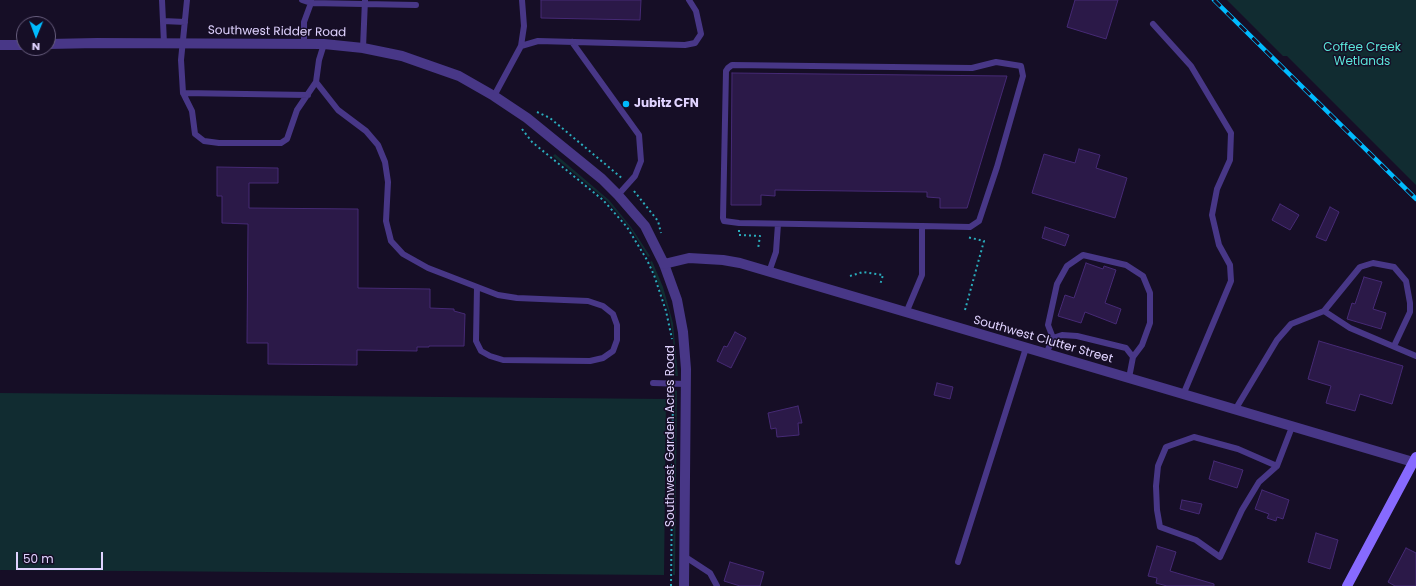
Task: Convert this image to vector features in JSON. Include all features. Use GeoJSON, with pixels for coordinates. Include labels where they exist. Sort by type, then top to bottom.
{"type":"FeatureCollection","features":[{"type":"Feature","properties":{"kind":"main road"},"geometry":{"type":"LineString","coordinates":[[1347,586],[1415,461]]}},
{"type":"Feature","properties":{"kind":"street","name":"Southwest Ridder Road"},"geometry":{"type":"LineString","coordinates":[[56,44],[324,44],[363,48],[396,54],[430,64],[460,76],[528,118],[590,169],[618,195],[645,226],[664,264]]}},
{"type":"Feature","properties":{"kind":"street"},"geometry":{"type":"LineString","coordinates":[[0,45],[16,45]]}},
{"type":"Feature","properties":{"kind":"street","name":"Southwest Clutter Street"},"geometry":{"type":"LineString","coordinates":[[664,264],[689,258],[705,258],[734,262],[1292,427],[1415,461]]}},
{"type":"Feature","properties":{"kind":"street","name":"Southwest Garden Acres Road"},"geometry":{"type":"LineString","coordinates":[[664,264],[677,300],[683,332],[686,384],[684,586]]}},
{"type":"Feature","properties":{"kind":"lane"},"geometry":{"type":"LineString","coordinates":[[162,0],[164,43]]}},
{"type":"Feature","properties":{"kind":"lane"},"geometry":{"type":"LineString","coordinates":[[187,0],[181,60],[183,93],[192,111],[195,134],[204,141],[219,143],[281,143],[287,139],[297,110],[316,82],[319,60],[324,44]]}},
{"type":"Feature","properties":{"kind":"lane"},"geometry":{"type":"LineString","coordinates":[[302,0],[311,2],[365,2],[416,5]]}},
{"type":"Feature","properties":{"kind":"lane"},"geometry":{"type":"LineString","coordinates":[[494,96],[521,46],[524,26],[522,0]]}},
{"type":"Feature","properties":{"kind":"lane"},"geometry":{"type":"LineString","coordinates":[[521,46],[538,41],[685,45],[695,43],[701,34],[696,11],[689,0]]}},
{"type":"Feature","properties":{"kind":"lane"},"geometry":{"type":"LineString","coordinates":[[304,44],[304,22],[311,2]]}},
{"type":"Feature","properties":{"kind":"lane"},"geometry":{"type":"LineString","coordinates":[[363,48],[365,2]]}},
{"type":"Feature","properties":{"kind":"lane"},"geometry":{"type":"LineString","coordinates":[[163,21],[185,22]]}},
{"type":"Feature","properties":{"kind":"lane"},"geometry":{"type":"LineString","coordinates":[[1153,24],[1191,66],[1231,133],[1230,160],[1217,189],[1212,215],[1219,245],[1230,265],[1230,281],[1183,394]]}},
{"type":"Feature","properties":{"kind":"lane"},"geometry":{"type":"LineString","coordinates":[[572,42],[639,135],[641,161],[635,176],[618,195]]}},
{"type":"Feature","properties":{"kind":"lane"},"geometry":{"type":"LineString","coordinates":[[996,62],[1021,66],[1023,76],[997,167],[979,221],[975,225],[966,227],[778,224],[729,223],[724,221],[722,218],[726,71],[732,65],[972,68],[996,62]]}},
{"type":"Feature","properties":{"kind":"lane"},"geometry":{"type":"LineString","coordinates":[[316,82],[338,110],[366,131],[378,145],[385,162],[388,182],[386,221],[391,241],[403,254],[428,268],[498,295],[517,298],[588,301],[603,306],[613,314],[617,325],[617,340],[613,351],[603,358],[590,361],[503,360],[490,356],[481,351],[476,341],[477,287]]}},
{"type":"Feature","properties":{"kind":"lane"},"geometry":{"type":"LineString","coordinates":[[183,93],[308,95]]}},
{"type":"Feature","properties":{"kind":"lane"},"geometry":{"type":"LineString","coordinates":[[769,272],[776,252],[778,224]]}},
{"type":"Feature","properties":{"kind":"lane"},"geometry":{"type":"LineString","coordinates":[[906,313],[922,275],[922,226]]}},
{"type":"Feature","properties":{"kind":"lane"},"geometry":{"type":"LineString","coordinates":[[1046,354],[1053,338],[1048,325],[1057,284],[1067,266],[1083,255],[1126,266],[1143,276],[1150,293],[1150,323],[1142,345],[1133,357],[1129,378]]}},
{"type":"Feature","properties":{"kind":"lane"},"geometry":{"type":"LineString","coordinates":[[1235,410],[1278,340],[1291,324],[1324,311],[1360,267],[1373,263],[1394,267],[1406,281],[1410,312],[1394,346]]}},
{"type":"Feature","properties":{"kind":"lane"},"geometry":{"type":"LineString","coordinates":[[1324,311],[1350,328],[1416,356]]}},
{"type":"Feature","properties":{"kind":"lane"},"geometry":{"type":"LineString","coordinates":[[1053,338],[1062,335],[1077,336],[1126,348],[1133,357]]}},
{"type":"Feature","properties":{"kind":"lane"},"geometry":{"type":"LineString","coordinates":[[958,562],[1026,348]]}},
{"type":"Feature","properties":{"kind":"lane"},"geometry":{"type":"LineString","coordinates":[[653,383],[686,384]]}},
{"type":"Feature","properties":{"kind":"lane"},"geometry":{"type":"LineString","coordinates":[[1277,466],[1238,449],[1194,437],[1166,446],[1158,466],[1156,486],[1157,510],[1160,527],[1196,540],[1220,557],[1242,510],[1259,482],[1277,466],[1292,427]]}},
{"type":"Feature","properties":{"kind":"lane"},"geometry":{"type":"LineString","coordinates":[[684,556],[710,573],[717,586]]}},
{"type":"Feature","properties":{"kind":"path"},"geometry":{"type":"LineString","coordinates":[[519,126],[532,142],[603,200],[627,227],[647,260],[654,275],[666,311],[672,344]]}},
{"type":"Feature","properties":{"kind":"path"},"geometry":{"type":"LineString","coordinates":[[740,223],[739,235],[760,236],[758,249]]}},
{"type":"Feature","properties":{"kind":"path"},"geometry":{"type":"LineString","coordinates":[[965,310],[984,241],[966,237],[966,227]]}},
{"type":"Feature","properties":{"kind":"path"},"geometry":{"type":"LineString","coordinates":[[850,276],[863,272],[883,275],[880,285]]}},
{"type":"Feature","properties":{"kind":"path"},"geometry":{"type":"LineString","coordinates":[[671,586],[673,350]]}},
{"type":"Feature","properties":{"kind":"green space","name":"Coffee Creek Wetlands"},"geometry":{"type":"Polygon","coordinates":[[[1227,0],[1416,0],[1416,185],[1287,56],[1283,56],[1227,0]]]}},
{"type":"Feature","properties":{"kind":"green space"},"geometry":{"type":"Polygon","coordinates":[[[555,154],[609,200],[631,227],[650,256],[648,257],[630,228],[607,201],[553,156],[555,154]]]}},
{"type":"Feature","properties":{"kind":"green space"},"geometry":{"type":"Polygon","coordinates":[[[652,261],[663,287],[673,323],[678,376],[675,376],[673,337],[669,312],[650,262],[652,261]]]}},
{"type":"Feature","properties":{"kind":"green space"},"geometry":{"type":"Polygon","coordinates":[[[675,390],[677,391],[675,575],[673,575],[675,390]]]}},
{"type":"Feature","properties":{"kind":"green space"},"geometry":{"type":"Polygon","coordinates":[[[0,393],[666,399],[664,575],[0,570],[0,393]]]}},
{"type":"Feature","properties":{"kind":"building"},"geometry":{"type":"Polygon","coordinates":[[[541,0],[641,0],[640,20],[541,18],[541,0]]]}},
{"type":"Feature","properties":{"kind":"building"},"geometry":{"type":"Polygon","coordinates":[[[1075,0],[1118,0],[1106,39],[1067,27],[1075,0]]]}},
{"type":"Feature","properties":{"kind":"building"},"geometry":{"type":"Polygon","coordinates":[[[732,73],[1007,76],[967,208],[940,208],[940,198],[927,197],[927,192],[775,190],[775,196],[761,195],[761,205],[731,205],[732,73]]]}},
{"type":"Feature","properties":{"kind":"building"},"geometry":{"type":"Polygon","coordinates":[[[1079,149],[1100,155],[1096,168],[1127,178],[1115,218],[1032,193],[1044,154],[1075,163],[1079,149]]]}},
{"type":"Feature","properties":{"kind":"building"},"geometry":{"type":"Polygon","coordinates":[[[217,167],[278,168],[278,183],[249,183],[249,208],[358,209],[358,288],[430,289],[430,308],[454,309],[454,311],[465,314],[464,346],[417,347],[417,351],[357,350],[357,365],[268,364],[268,343],[247,343],[248,224],[222,223],[222,196],[217,196],[217,167]]]}},
{"type":"Feature","properties":{"kind":"building"},"geometry":{"type":"Polygon","coordinates":[[[1280,204],[1299,215],[1290,230],[1272,220],[1280,204]]]}},
{"type":"Feature","properties":{"kind":"building"},"geometry":{"type":"Polygon","coordinates":[[[1330,207],[1339,212],[1326,241],[1316,237],[1330,207]]]}},
{"type":"Feature","properties":{"kind":"building"},"geometry":{"type":"Polygon","coordinates":[[[1045,227],[1069,235],[1065,246],[1042,238],[1045,227]]]}},
{"type":"Feature","properties":{"kind":"building"},"geometry":{"type":"Polygon","coordinates":[[[1086,263],[1103,269],[1104,266],[1116,270],[1105,303],[1121,309],[1116,324],[1085,312],[1081,323],[1058,316],[1065,295],[1074,298],[1086,263]]]}},
{"type":"Feature","properties":{"kind":"building"},"geometry":{"type":"Polygon","coordinates":[[[1364,277],[1382,282],[1373,309],[1386,313],[1381,329],[1347,319],[1352,303],[1355,304],[1364,277]]]}},
{"type":"Feature","properties":{"kind":"building"},"geometry":{"type":"Polygon","coordinates":[[[735,332],[746,338],[731,368],[717,361],[724,346],[727,347],[735,332]]]}},
{"type":"Feature","properties":{"kind":"building"},"geometry":{"type":"Polygon","coordinates":[[[1319,341],[1403,366],[1392,404],[1360,394],[1355,411],[1326,403],[1331,386],[1308,379],[1319,341]]]}},
{"type":"Feature","properties":{"kind":"building"},"geometry":{"type":"Polygon","coordinates":[[[937,383],[953,387],[950,399],[934,395],[937,383]]]}},
{"type":"Feature","properties":{"kind":"building"},"geometry":{"type":"Polygon","coordinates":[[[798,406],[802,423],[798,423],[799,435],[777,437],[776,428],[771,429],[768,413],[798,406]]]}},
{"type":"Feature","properties":{"kind":"building"},"geometry":{"type":"Polygon","coordinates":[[[1214,461],[1243,470],[1237,488],[1209,479],[1214,461]]]}},
{"type":"Feature","properties":{"kind":"building"},"geometry":{"type":"Polygon","coordinates":[[[1262,490],[1289,500],[1283,519],[1277,517],[1276,521],[1267,518],[1269,514],[1255,509],[1262,490]]]}},
{"type":"Feature","properties":{"kind":"building"},"geometry":{"type":"Polygon","coordinates":[[[1182,500],[1202,504],[1199,514],[1180,509],[1182,500]]]}},
{"type":"Feature","properties":{"kind":"building"},"geometry":{"type":"Polygon","coordinates":[[[1316,533],[1338,540],[1330,569],[1308,562],[1316,533]]]}},
{"type":"Feature","properties":{"kind":"building"},"geometry":{"type":"Polygon","coordinates":[[[1157,546],[1176,552],[1170,571],[1214,584],[1214,586],[1167,586],[1156,583],[1157,578],[1148,576],[1157,546]]]}},
{"type":"Feature","properties":{"kind":"building"},"geometry":{"type":"Polygon","coordinates":[[[1406,548],[1416,553],[1416,586],[1395,586],[1388,582],[1406,548]]]}},
{"type":"Feature","properties":{"kind":"building"},"geometry":{"type":"Polygon","coordinates":[[[730,562],[764,572],[760,586],[740,586],[724,581],[730,562]]]}},
{"type":"Feature","properties":{"kind":"railway"},"geometry":{"type":"LineString","coordinates":[[1214,0],[1416,199]]}},
{"type":"Feature","properties":{"kind":"place","name":"Jubitz CFN"},"geometry":{"type":"Point","coordinates":[626,104]}}]}
